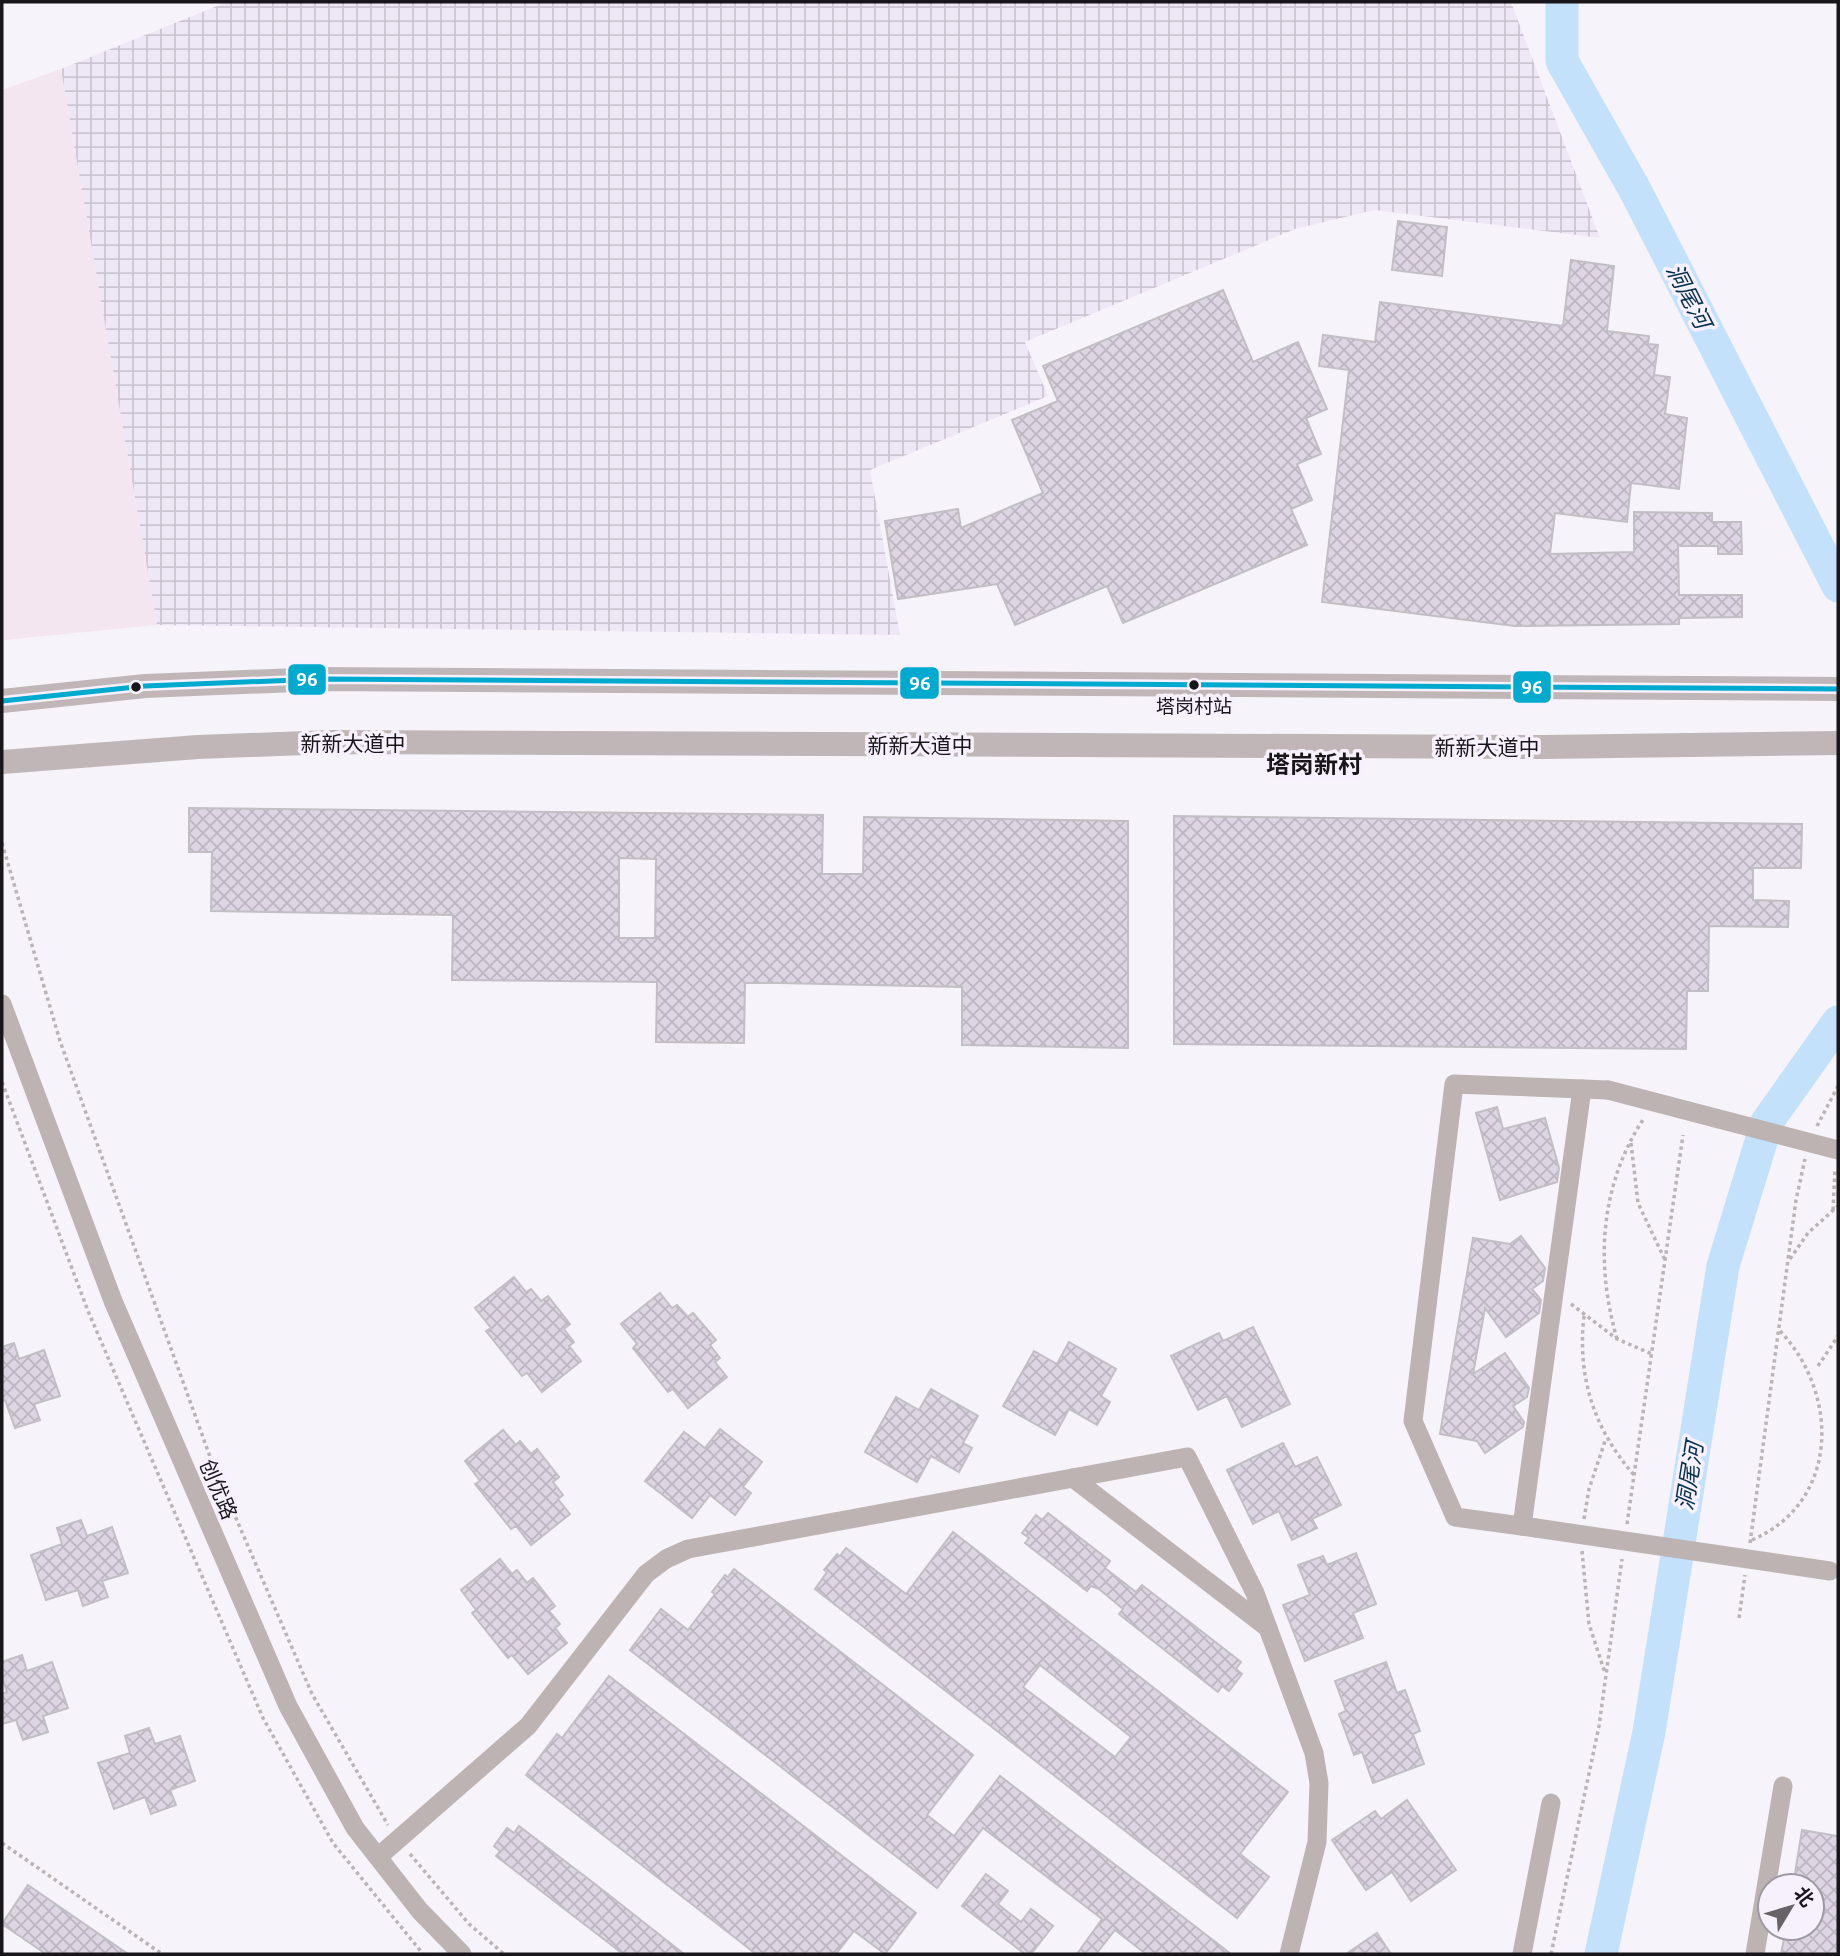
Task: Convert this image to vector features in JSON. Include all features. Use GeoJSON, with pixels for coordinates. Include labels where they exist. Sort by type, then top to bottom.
{"type":"FeatureCollection","features":[{"type":"Feature","properties":{"kind":"main road"},"geometry":{"type":"LineString","coordinates":[[2,701],[145,686],[321,679],[1838,689]]}},
{"type":"Feature","properties":{"kind":"main road","name":"新新大道中"},"geometry":{"type":"LineString","coordinates":[[2,762],[156,749],[331,743],[1488,747],[1838,744]]}},
{"type":"Feature","properties":{"kind":"street","name":"创优路"},"geometry":{"type":"LineString","coordinates":[[2,1004],[113,1301],[288,1706],[355,1828],[420,1911],[462,1954]]}},
{"type":"Feature","properties":{"kind":"street"},"geometry":{"type":"LineString","coordinates":[[1834,1576],[1455,1517],[1413,1421],[1454,1084],[1608,1090],[1837,1158]]}},
{"type":"Feature","properties":{"kind":"street"},"geometry":{"type":"LineString","coordinates":[[1529,1527],[1555,1288],[1582,1089]]}},
{"type":"Feature","properties":{"kind":"street"},"geometry":{"type":"LineString","coordinates":[[378,1857],[528,1726],[646,1574],[666,1559],[688,1549],[1187,1457],[1255,1593],[1314,1753],[1319,1783],[1317,1842],[1289,1954]]}},
{"type":"Feature","properties":{"kind":"street"},"geometry":{"type":"LineString","coordinates":[[1073,1478],[1268,1628]]}},
{"type":"Feature","properties":{"kind":"street"},"geometry":{"type":"LineString","coordinates":[[1755,1954],[1783,1786]]}},
{"type":"Feature","properties":{"kind":"street"},"geometry":{"type":"LineString","coordinates":[[1522,1954],[1551,1803]]}},
{"type":"Feature","properties":{"kind":"path"},"geometry":{"type":"LineString","coordinates":[[2,843],[60,1041],[213,1465],[312,1694],[378,1813],[441,1893],[504,1954]]}},
{"type":"Feature","properties":{"kind":"path"},"geometry":{"type":"LineString","coordinates":[[1816,1129],[1838,1086]]}},
{"type":"Feature","properties":{"kind":"path"},"geometry":{"type":"LineString","coordinates":[[1617,1339],[1606,1295],[1604,1238],[1614,1182],[1631,1140],[1656,1103]]}},
{"type":"Feature","properties":{"kind":"path"},"geometry":{"type":"LineString","coordinates":[[1631,1140],[1638,1203],[1665,1260]]}},
{"type":"Feature","properties":{"kind":"path"},"geometry":{"type":"LineString","coordinates":[[1748,1553],[1796,1200],[1809,1146]]}},
{"type":"Feature","properties":{"kind":"path"},"geometry":{"type":"LineString","coordinates":[[1833,1210],[1837,1158]]}},
{"type":"Feature","properties":{"kind":"path"},"geometry":{"type":"LineString","coordinates":[[1789,1260],[1808,1233],[1838,1206]]}},
{"type":"Feature","properties":{"kind":"path"},"geometry":{"type":"LineString","coordinates":[[1555,1288],[1584,1316],[1617,1339],[1652,1354]]}},
{"type":"Feature","properties":{"kind":"path"},"geometry":{"type":"LineString","coordinates":[[1584,1316],[1582,1358],[1589,1399],[1606,1438],[1634,1476]]}},
{"type":"Feature","properties":{"kind":"path"},"geometry":{"type":"LineString","coordinates":[[1779,1330],[1801,1346]]}},
{"type":"Feature","properties":{"kind":"path"},"geometry":{"type":"LineString","coordinates":[[1818,1366],[1838,1336]]}},
{"type":"Feature","properties":{"kind":"path"},"geometry":{"type":"LineString","coordinates":[[1809,1356],[1824,1378]]}},
{"type":"Feature","properties":{"kind":"path"},"geometry":{"type":"LineString","coordinates":[[1750,1541],[1776,1531],[1798,1516]]}},
{"type":"Feature","properties":{"kind":"path"},"geometry":{"type":"LineString","coordinates":[[1739,1618],[1746,1566]]}},
{"type":"Feature","properties":{"kind":"path"},"geometry":{"type":"LineString","coordinates":[[2,1843],[162,1954]]}},
{"type":"Feature","properties":{"kind":"shaded area"},"geometry":{"type":"Polygon","coordinates":[[[227,2],[1511,2],[1600,238],[1374,210],[1295,229],[1025,342],[1048,396],[870,470],[900,635],[157,625],[61,69],[227,2]]]}},
{"type":"Feature","properties":{"kind":"shaded area"},"geometry":{"type":"Polygon","coordinates":[[[61,69],[157,625],[4,640],[2,90],[61,69]]]}},
{"type":"Feature","properties":{"kind":"building"},"geometry":{"type":"Polygon","coordinates":[[[1398,221],[1447,227],[1442,276],[1392,270],[1398,221]]]}},
{"type":"Feature","properties":{"kind":"building"},"geometry":{"type":"Polygon","coordinates":[[[1571,260],[1614,266],[1607,331],[1649,336],[1648,344],[1658,345],[1654,375],[1670,377],[1665,414],[1687,418],[1679,489],[1631,483],[1627,522],[1555,513],[1550,554],[1634,552],[1634,512],[1712,513],[1712,522],[1741,522],[1742,554],[1718,554],[1718,546],[1678,546],[1679,595],[1742,595],[1742,617],[1679,618],[1679,624],[1515,626],[1322,602],[1349,370],[1319,366],[1323,335],[1375,342],[1380,302],[1563,326],[1571,260]]]}},
{"type":"Feature","properties":{"kind":"building"},"geometry":{"type":"Polygon","coordinates":[[[1223,290],[1253,362],[1298,342],[1327,409],[1306,418],[1321,454],[1297,464],[1312,500],[1291,509],[1307,545],[1123,623],[1107,586],[1015,625],[997,584],[898,599],[885,521],[958,509],[961,528],[1043,493],[1012,420],[1058,401],[1043,366],[1223,290]]]}},
{"type":"Feature","properties":{"kind":"building"},"geometry":{"type":"Polygon","coordinates":[[[189,808],[823,815],[822,874],[863,874],[864,817],[1128,821],[1128,1048],[962,1045],[962,987],[779,983],[745,983],[744,1043],[656,1042],[657,982],[452,980],[453,915],[211,911],[212,852],[189,852],[189,808]],[[619,858],[619,938],[655,938],[656,859],[619,858]]]}},
{"type":"Feature","properties":{"kind":"building"},"geometry":{"type":"Polygon","coordinates":[[[1174,816],[1802,824],[1801,868],[1753,868],[1753,900],[1789,901],[1788,927],[1709,926],[1708,991],[1687,991],[1686,1049],[1174,1044],[1174,816]]]}},
{"type":"Feature","properties":{"kind":"building"},"geometry":{"type":"Polygon","coordinates":[[[1497,1107],[1503,1129],[1545,1118],[1559,1168],[1557,1182],[1500,1200],[1476,1113],[1497,1107]]]}},
{"type":"Feature","properties":{"kind":"building"},"geometry":{"type":"Polygon","coordinates":[[[1521,1236],[1545,1268],[1543,1281],[1532,1289],[1541,1300],[1539,1313],[1506,1337],[1485,1308],[1473,1374],[1505,1353],[1529,1388],[1527,1397],[1513,1406],[1524,1422],[1523,1427],[1485,1453],[1477,1441],[1440,1434],[1473,1238],[1510,1244],[1521,1236]]]}},
{"type":"Feature","properties":{"kind":"building"},"geometry":{"type":"Polygon","coordinates":[[[514,1277],[526,1292],[531,1289],[541,1301],[548,1296],[570,1324],[564,1329],[574,1342],[569,1346],[581,1361],[542,1392],[527,1373],[522,1376],[486,1331],[491,1328],[475,1308],[514,1277]]]}},
{"type":"Feature","properties":{"kind":"building"},"geometry":{"type":"Polygon","coordinates":[[[660,1293],[672,1308],[677,1305],[688,1317],[693,1313],[716,1340],[710,1345],[720,1358],[715,1362],[727,1377],[688,1408],[673,1389],[668,1392],[633,1348],[637,1344],[621,1324],[660,1293]]]}},
{"type":"Feature","properties":{"kind":"building"},"geometry":{"type":"Polygon","coordinates":[[[1253,1327],[1290,1404],[1242,1427],[1227,1396],[1198,1410],[1171,1356],[1219,1333],[1223,1341],[1253,1327]]]}},
{"type":"Feature","properties":{"kind":"building"},"geometry":{"type":"Polygon","coordinates":[[[1069,1342],[1116,1369],[1101,1396],[1110,1402],[1097,1425],[1069,1409],[1055,1435],[1003,1406],[1034,1351],[1057,1364],[1069,1342]]]}},
{"type":"Feature","properties":{"kind":"building"},"geometry":{"type":"Polygon","coordinates":[[[14,1343],[19,1359],[44,1350],[60,1396],[34,1404],[40,1420],[15,1428],[5,1400],[2,1401],[2,1347],[14,1343]]]}},
{"type":"Feature","properties":{"kind":"building"},"geometry":{"type":"Polygon","coordinates":[[[931,1389],[978,1416],[963,1443],[972,1448],[959,1472],[931,1456],[917,1482],[865,1452],[896,1397],[919,1410],[931,1389]]]}},
{"type":"Feature","properties":{"kind":"building"},"geometry":{"type":"Polygon","coordinates":[[[720,1429],[762,1462],[743,1487],[751,1493],[735,1515],[710,1495],[692,1518],[645,1481],[684,1432],[705,1448],[720,1429]]]}},
{"type":"Feature","properties":{"kind":"building"},"geometry":{"type":"Polygon","coordinates":[[[503,1430],[516,1445],[520,1441],[531,1454],[537,1449],[559,1477],[553,1482],[563,1495],[558,1499],[570,1514],[531,1545],[516,1526],[511,1529],[475,1484],[480,1481],[465,1461],[503,1430]]]}},
{"type":"Feature","properties":{"kind":"building"},"geometry":{"type":"Polygon","coordinates":[[[1283,1443],[1295,1467],[1317,1457],[1341,1505],[1312,1519],[1317,1528],[1292,1540],[1279,1511],[1253,1524],[1227,1470],[1283,1443]]]}},
{"type":"Feature","properties":{"kind":"building"},"geometry":{"type":"Polygon","coordinates":[[[1048,1513],[1110,1561],[1105,1568],[1136,1592],[1142,1585],[1241,1662],[1236,1669],[1242,1674],[1229,1691],[1222,1686],[1218,1692],[1119,1614],[1123,1609],[1099,1589],[1091,1586],[1087,1591],[1025,1543],[1029,1538],[1022,1533],[1036,1515],[1042,1520],[1048,1513]]]}},
{"type":"Feature","properties":{"kind":"building"},"geometry":{"type":"Polygon","coordinates":[[[81,1520],[87,1536],[112,1527],[128,1573],[102,1581],[108,1597],[83,1606],[78,1590],[46,1600],[31,1555],[62,1544],[57,1528],[81,1520]]]}},
{"type":"Feature","properties":{"kind":"building"},"geometry":{"type":"Polygon","coordinates":[[[953,1532],[1288,1792],[1240,1854],[1269,1877],[1237,1918],[815,1589],[827,1572],[824,1570],[837,1554],[840,1556],[846,1548],[906,1594],[953,1532]],[[1040,1665],[1023,1687],[1115,1757],[1131,1737],[1040,1665]]]}},
{"type":"Feature","properties":{"kind":"building"},"geometry":{"type":"Polygon","coordinates":[[[1356,1553],[1376,1604],[1353,1613],[1363,1638],[1305,1661],[1283,1605],[1310,1595],[1298,1565],[1323,1556],[1327,1565],[1356,1553]]]}},
{"type":"Feature","properties":{"kind":"building"},"geometry":{"type":"Polygon","coordinates":[[[500,1559],[512,1574],[517,1570],[527,1583],[533,1578],[555,1606],[549,1611],[560,1624],[555,1628],[567,1643],[528,1674],[512,1655],[508,1658],[472,1613],[476,1610],[461,1590],[500,1559]]]}},
{"type":"Feature","properties":{"kind":"building"},"geometry":{"type":"Polygon","coordinates":[[[734,1569],[973,1755],[927,1815],[954,1836],[1000,1776],[1231,1954],[1146,1954],[1115,1930],[1096,1954],[1077,1954],[1102,1919],[983,1828],[937,1888],[630,1650],[661,1609],[688,1630],[715,1594],[712,1592],[725,1575],[728,1577],[734,1569]]]}},
{"type":"Feature","properties":{"kind":"building"},"geometry":{"type":"Polygon","coordinates":[[[22,1655],[27,1671],[52,1662],[68,1708],[43,1716],[48,1732],[23,1740],[16,1720],[2,1724],[2,1694],[7,1692],[2,1677],[2,1662],[22,1655]]]}},
{"type":"Feature","properties":{"kind":"building"},"geometry":{"type":"Polygon","coordinates":[[[1386,1662],[1397,1693],[1405,1690],[1420,1731],[1413,1734],[1424,1764],[1373,1783],[1362,1752],[1354,1755],[1339,1714],[1346,1711],[1335,1681],[1386,1662]]]}},
{"type":"Feature","properties":{"kind":"building"},"geometry":{"type":"Polygon","coordinates":[[[609,1676],[916,1913],[885,1954],[854,1931],[836,1954],[756,1954],[526,1775],[557,1734],[562,1738],[609,1676]]]}},
{"type":"Feature","properties":{"kind":"building"},"geometry":{"type":"Polygon","coordinates":[[[149,1728],[155,1744],[180,1736],[195,1781],[170,1790],[176,1805],[151,1814],[145,1797],[114,1809],[98,1763],[130,1753],[125,1736],[149,1728]]]}},
{"type":"Feature","properties":{"kind":"building"},"geometry":{"type":"Polygon","coordinates":[[[1407,1800],[1456,1870],[1411,1901],[1392,1872],[1366,1890],[1332,1840],[1375,1811],[1381,1819],[1407,1800]]]}},
{"type":"Feature","properties":{"kind":"building"},"geometry":{"type":"Polygon","coordinates":[[[519,1826],[684,1954],[623,1954],[496,1856],[500,1851],[494,1846],[507,1828],[514,1833],[519,1826]]]}},
{"type":"Feature","properties":{"kind":"building"},"geometry":{"type":"Polygon","coordinates":[[[1802,1830],[1838,1836],[1838,1954],[1781,1954],[1783,1942],[1826,1942],[1826,1872],[1795,1872],[1802,1830]]]}},
{"type":"Feature","properties":{"kind":"building"},"geometry":{"type":"Polygon","coordinates":[[[986,1874],[1008,1891],[998,1904],[1009,1913],[1021,1922],[1031,1909],[1053,1926],[1031,1954],[1025,1954],[962,1906],[986,1874]]]}},
{"type":"Feature","properties":{"kind":"building"},"geometry":{"type":"Polygon","coordinates":[[[28,1885],[128,1954],[46,1954],[2,1924],[28,1885]]]}},
{"type":"Feature","properties":{"kind":"building"},"geometry":{"type":"Polygon","coordinates":[[[1377,1933],[1391,1954],[1346,1954],[1377,1933]]]}},
{"type":"Feature","properties":{"kind":"waterway","name":"洞尾河"},"geometry":{"type":"LineString","coordinates":[[1562,2],[1562,61],[1635,190],[1838,586]]}},
{"type":"Feature","properties":{"kind":"waterway","name":"洞尾河"},"geometry":{"type":"LineString","coordinates":[[1601,1954],[1649,1732],[1723,1266],[1767,1122],[1838,1022]]}},
{"type":"Feature","properties":{"kind":"transit line","name":"96"},"geometry":{"type":"LineString","coordinates":[[2,701],[145,686],[321,679],[1838,689]]}},
{"type":"Feature","properties":{"kind":"place","name":"塔岗村站"},"geometry":{"type":"Point","coordinates":[1194,685]}},
{"type":"Feature","properties":{"kind":"district","name":"塔岗新村"},"geometry":{"type":"Point","coordinates":[1314,764]}}]}
